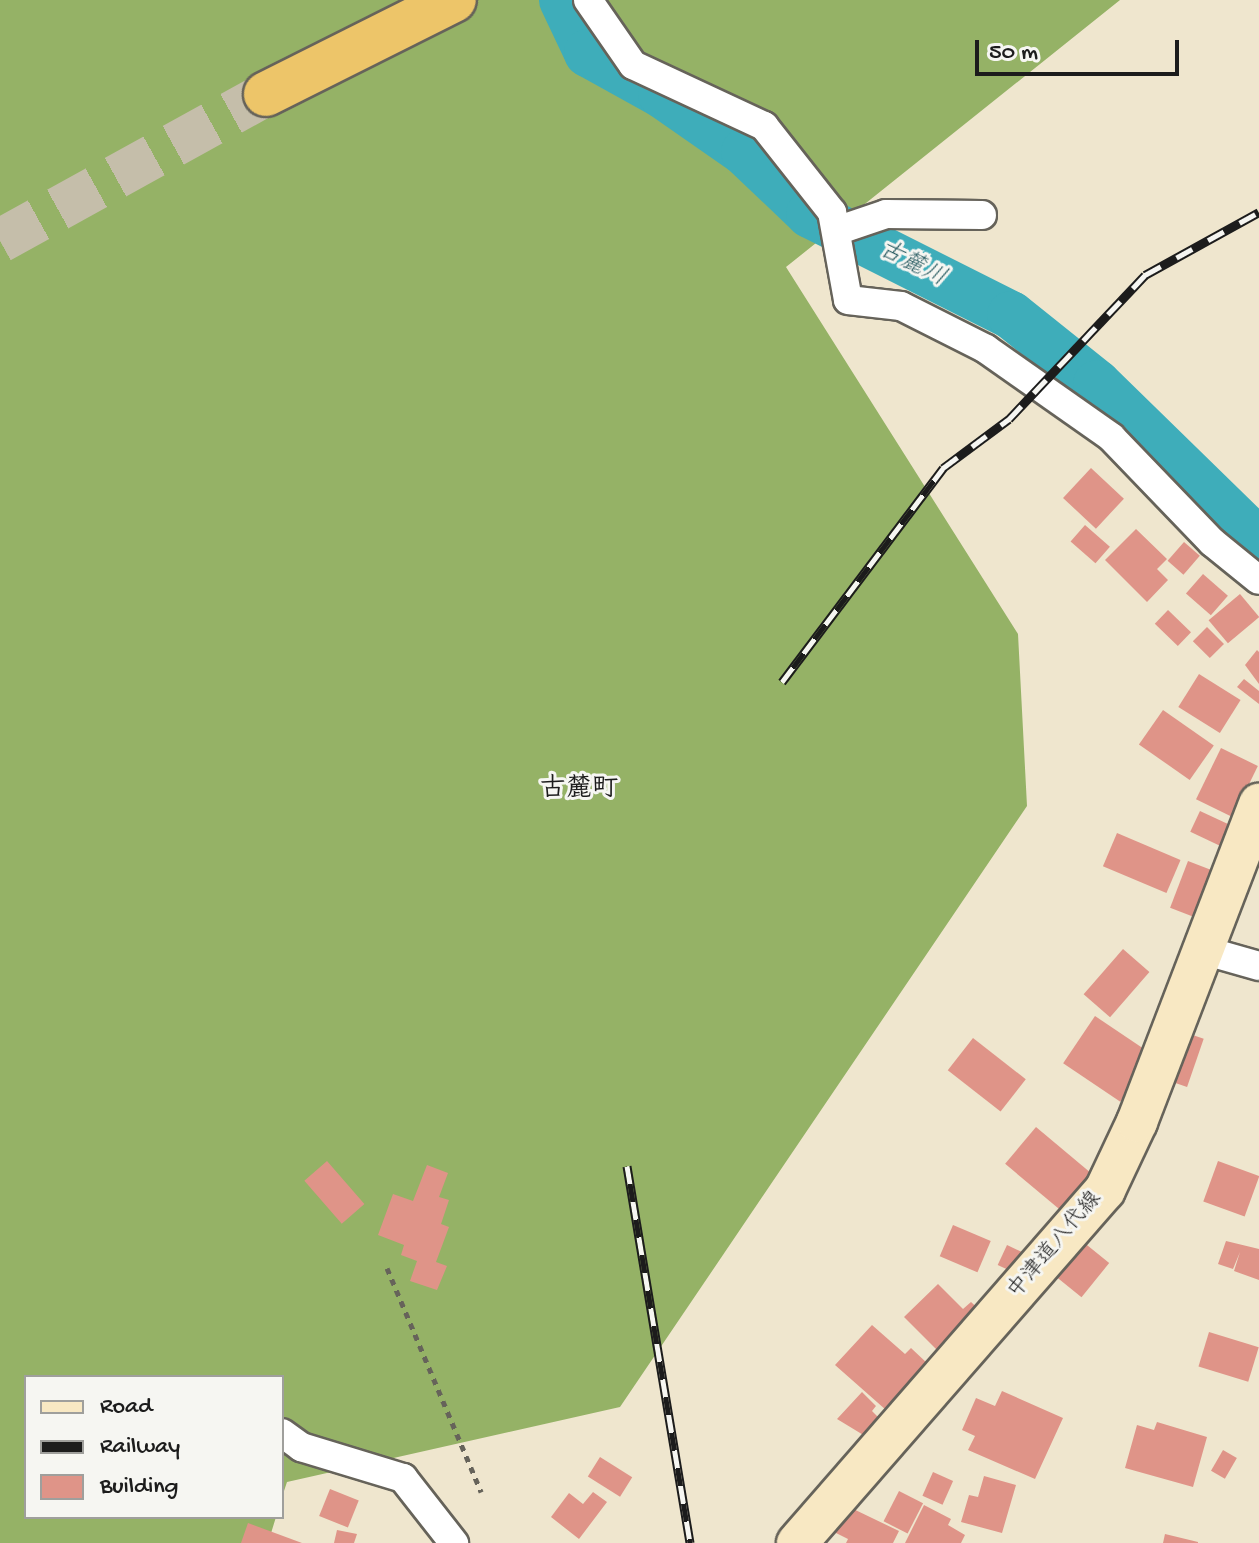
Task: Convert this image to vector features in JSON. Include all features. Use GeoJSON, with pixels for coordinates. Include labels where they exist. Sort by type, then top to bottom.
{"type":"FeatureCollection","features":[{"type":"Feature","properties":{"kind":"highway"},"geometry":{"type":"LineString","coordinates":[[266,94],[454,0]]}},
{"type":"Feature","properties":{"kind":"main road","name":"中津道八代線"},"geometry":{"type":"LineString","coordinates":[[797,1543],[1105,1190],[1137,1122],[1259,804]]}},
{"type":"Feature","properties":{"kind":"street"},"geometry":{"type":"LineString","coordinates":[[588,0],[633,65],[764,126],[832,212],[848,300],[901,306],[986,349],[1111,437],[1212,542],[1259,580]]}},
{"type":"Feature","properties":{"kind":"street"},"geometry":{"type":"LineString","coordinates":[[836,231],[886,214],[982,215]]}},
{"type":"Feature","properties":{"kind":"street"},"geometry":{"type":"LineString","coordinates":[[1203,950],[1259,966]]}},
{"type":"Feature","properties":{"kind":"street"},"geometry":{"type":"LineString","coordinates":[[284,1434],[301,1447],[403,1478],[454,1543]]}},
{"type":"Feature","properties":{"kind":"path"},"geometry":{"type":"LineString","coordinates":[[387,1268],[481,1492]]}},
{"type":"Feature","properties":{"kind":"green space"},"geometry":{"type":"Polygon","coordinates":[[[0,0],[1120,0],[786,267],[1018,634],[1027,806],[620,1407],[287,1482],[284,1491],[284,1375],[24,1375],[24,1519],[275,1519],[268,1543],[0,1543],[0,0]]]}},
{"type":"Feature","properties":{"kind":"building"},"geometry":{"type":"Polygon","coordinates":[[[1091,468],[1124,499],[1096,529],[1063,498],[1091,468]]]}},
{"type":"Feature","properties":{"kind":"building"},"geometry":{"type":"Polygon","coordinates":[[[1085,525],[1110,547],[1095,563],[1071,542],[1085,525]]]}},
{"type":"Feature","properties":{"kind":"building"},"geometry":{"type":"Polygon","coordinates":[[[1136,529],[1167,559],[1157,569],[1168,580],[1147,602],[1105,560],[1136,529]]]}},
{"type":"Feature","properties":{"kind":"building"},"geometry":{"type":"Polygon","coordinates":[[[1184,542],[1200,556],[1183,575],[1168,561],[1184,542]]]}},
{"type":"Feature","properties":{"kind":"building"},"geometry":{"type":"Polygon","coordinates":[[[1203,574],[1228,596],[1211,615],[1186,594],[1203,574]]]}},
{"type":"Feature","properties":{"kind":"building"},"geometry":{"type":"Polygon","coordinates":[[[1240,594],[1259,617],[1228,643],[1209,620],[1240,594]]]}},
{"type":"Feature","properties":{"kind":"building"},"geometry":{"type":"Polygon","coordinates":[[[1168,610],[1191,632],[1178,646],[1155,624],[1168,610]]]}},
{"type":"Feature","properties":{"kind":"building"},"geometry":{"type":"Polygon","coordinates":[[[1207,627],[1224,644],[1210,658],[1193,641],[1207,627]]]}},
{"type":"Feature","properties":{"kind":"building"},"geometry":{"type":"Polygon","coordinates":[[[1257,650],[1259,652],[1259,684],[1245,665],[1257,650]]]}},
{"type":"Feature","properties":{"kind":"building"},"geometry":{"type":"Polygon","coordinates":[[[1199,674],[1241,700],[1220,733],[1178,707],[1199,674]]]}},
{"type":"Feature","properties":{"kind":"building"},"geometry":{"type":"Polygon","coordinates":[[[1244,679],[1259,691],[1259,704],[1237,687],[1244,679]]]}},
{"type":"Feature","properties":{"kind":"building"},"geometry":{"type":"Polygon","coordinates":[[[1163,710],[1214,746],[1190,780],[1139,744],[1163,710]]]}},
{"type":"Feature","properties":{"kind":"building"},"geometry":{"type":"Polygon","coordinates":[[[1221,748],[1258,766],[1233,817],[1196,799],[1221,748]]]}},
{"type":"Feature","properties":{"kind":"building"},"geometry":{"type":"Polygon","coordinates":[[[1200,811],[1232,826],[1222,847],[1190,832],[1200,811]]]}},
{"type":"Feature","properties":{"kind":"building"},"geometry":{"type":"Polygon","coordinates":[[[1117,833],[1181,860],[1166,893],[1103,866],[1117,833]]]}},
{"type":"Feature","properties":{"kind":"building"},"geometry":{"type":"Polygon","coordinates":[[[1188,861],[1211,870],[1193,917],[1170,908],[1188,861]]]}},
{"type":"Feature","properties":{"kind":"building"},"geometry":{"type":"Polygon","coordinates":[[[1123,949],[1149,972],[1110,1017],[1084,994],[1123,949]]]}},
{"type":"Feature","properties":{"kind":"building"},"geometry":{"type":"Polygon","coordinates":[[[1095,1016],[1152,1055],[1120,1102],[1063,1063],[1095,1016]]]}},
{"type":"Feature","properties":{"kind":"building"},"geometry":{"type":"Polygon","coordinates":[[[1181,1031],[1204,1039],[1187,1087],[1164,1079],[1181,1031]]]}},
{"type":"Feature","properties":{"kind":"building"},"geometry":{"type":"Polygon","coordinates":[[[973,1038],[1026,1079],[1001,1112],[948,1070],[973,1038]]]}},
{"type":"Feature","properties":{"kind":"building"},"geometry":{"type":"Polygon","coordinates":[[[1036,1127],[1098,1179],[1067,1216],[1005,1164],[1036,1127]]]}},
{"type":"Feature","properties":{"kind":"building"},"geometry":{"type":"Polygon","coordinates":[[[327,1161],[364,1204],[342,1224],[304,1181],[327,1161]]]}},
{"type":"Feature","properties":{"kind":"building"},"geometry":{"type":"Polygon","coordinates":[[[1218,1161],[1259,1176],[1245,1216],[1203,1201],[1218,1161]]]}},
{"type":"Feature","properties":{"kind":"building"},"geometry":{"type":"Polygon","coordinates":[[[427,1165],[448,1173],[439,1197],[449,1200],[441,1224],[449,1227],[436,1262],[447,1266],[437,1290],[410,1281],[417,1261],[401,1255],[404,1245],[378,1235],[393,1194],[413,1201],[427,1165]]]}},
{"type":"Feature","properties":{"kind":"building"},"geometry":{"type":"Polygon","coordinates":[[[953,1225],[991,1241],[977,1272],[940,1256],[953,1225]]]}},
{"type":"Feature","properties":{"kind":"building"},"geometry":{"type":"Polygon","coordinates":[[[1082,1241],[1109,1263],[1082,1297],[1054,1275],[1082,1241]]]}},
{"type":"Feature","properties":{"kind":"building"},"geometry":{"type":"Polygon","coordinates":[[[1226,1241],[1259,1249],[1259,1280],[1234,1271],[1240,1252],[1233,1269],[1218,1264],[1226,1241]]]}},
{"type":"Feature","properties":{"kind":"building"},"geometry":{"type":"Polygon","coordinates":[[[1007,1245],[1028,1255],[1019,1275],[998,1265],[1007,1245]]]}},
{"type":"Feature","properties":{"kind":"building"},"geometry":{"type":"Polygon","coordinates":[[[938,1284],[963,1309],[971,1302],[986,1316],[944,1357],[904,1317],[938,1284]]]}},
{"type":"Feature","properties":{"kind":"building"},"geometry":{"type":"Polygon","coordinates":[[[872,1325],[905,1354],[911,1348],[928,1364],[886,1410],[835,1365],[872,1325]]]}},
{"type":"Feature","properties":{"kind":"building"},"geometry":{"type":"Polygon","coordinates":[[[1209,1332],[1259,1347],[1248,1382],[1198,1366],[1209,1332]]]}},
{"type":"Feature","properties":{"kind":"building"},"geometry":{"type":"Polygon","coordinates":[[[1002,1391],[1063,1418],[1035,1479],[968,1450],[975,1436],[962,1430],[976,1398],[995,1406],[1002,1391]]]}},
{"type":"Feature","properties":{"kind":"building"},"geometry":{"type":"Polygon","coordinates":[[[862,1392],[876,1406],[872,1411],[881,1420],[865,1436],[837,1419],[862,1392]]]}},
{"type":"Feature","properties":{"kind":"building"},"geometry":{"type":"Polygon","coordinates":[[[1157,1422],[1207,1437],[1193,1487],[1125,1468],[1137,1425],[1154,1430],[1157,1422]]]}},
{"type":"Feature","properties":{"kind":"building"},"geometry":{"type":"Polygon","coordinates":[[[1223,1450],[1237,1458],[1225,1479],[1211,1471],[1223,1450]]]}},
{"type":"Feature","properties":{"kind":"building"},"geometry":{"type":"Polygon","coordinates":[[[600,1457],[632,1477],[620,1497],[588,1477],[600,1457]]]}},
{"type":"Feature","properties":{"kind":"building"},"geometry":{"type":"Polygon","coordinates":[[[933,1472],[953,1481],[943,1505],[922,1496],[933,1472]]]}},
{"type":"Feature","properties":{"kind":"building"},"geometry":{"type":"Polygon","coordinates":[[[984,1476],[1016,1485],[1002,1533],[961,1522],[969,1495],[978,1497],[984,1476]]]}},
{"type":"Feature","properties":{"kind":"building"},"geometry":{"type":"Polygon","coordinates":[[[330,1489],[359,1501],[348,1528],[319,1516],[330,1489]]]}},
{"type":"Feature","properties":{"kind":"building"},"geometry":{"type":"Polygon","coordinates":[[[899,1491],[923,1503],[908,1534],[884,1521],[899,1491]]]}},
{"type":"Feature","properties":{"kind":"building"},"geometry":{"type":"Polygon","coordinates":[[[593,1492],[607,1502],[579,1539],[551,1517],[569,1493],[583,1504],[593,1492]]]}},
{"type":"Feature","properties":{"kind":"building"},"geometry":{"type":"Polygon","coordinates":[[[845,1505],[899,1531],[893,1543],[846,1543],[848,1539],[832,1531],[845,1505]]]}},
{"type":"Feature","properties":{"kind":"building"},"geometry":{"type":"Polygon","coordinates":[[[924,1505],[951,1519],[948,1525],[965,1535],[961,1543],[905,1543],[924,1505]]]}},
{"type":"Feature","properties":{"kind":"building"},"geometry":{"type":"Polygon","coordinates":[[[248,1523],[302,1543],[241,1543],[248,1523]]]}},
{"type":"Feature","properties":{"kind":"building"},"geometry":{"type":"Polygon","coordinates":[[[337,1530],[357,1534],[354,1543],[334,1543],[337,1530]]]}},
{"type":"Feature","properties":{"kind":"building"},"geometry":{"type":"Polygon","coordinates":[[[1165,1534],[1198,1542],[1198,1543],[1163,1543],[1165,1534]]]}},
{"type":"Feature","properties":{"kind":"waterway","name":"古麓川"},"geometry":{"type":"LineString","coordinates":[[563,0],[588,53],[662,94],[745,152],[810,214],[1011,315],[1097,384],[1259,542]]}},
{"type":"Feature","properties":{"kind":"tunnel"},"geometry":{"type":"LineString","coordinates":[[0,241],[266,94]]}},
{"type":"Feature","properties":{"kind":"railway"},"geometry":{"type":"LineString","coordinates":[[782,682],[943,468],[1009,419],[1145,275],[1259,212]]}},
{"type":"Feature","properties":{"kind":"railway"},"geometry":{"type":"LineString","coordinates":[[627,1166],[690,1543]]}},
{"type":"Feature","properties":{"kind":"district","name":"古麓町"},"geometry":{"type":"Point","coordinates":[579,791]}}]}
